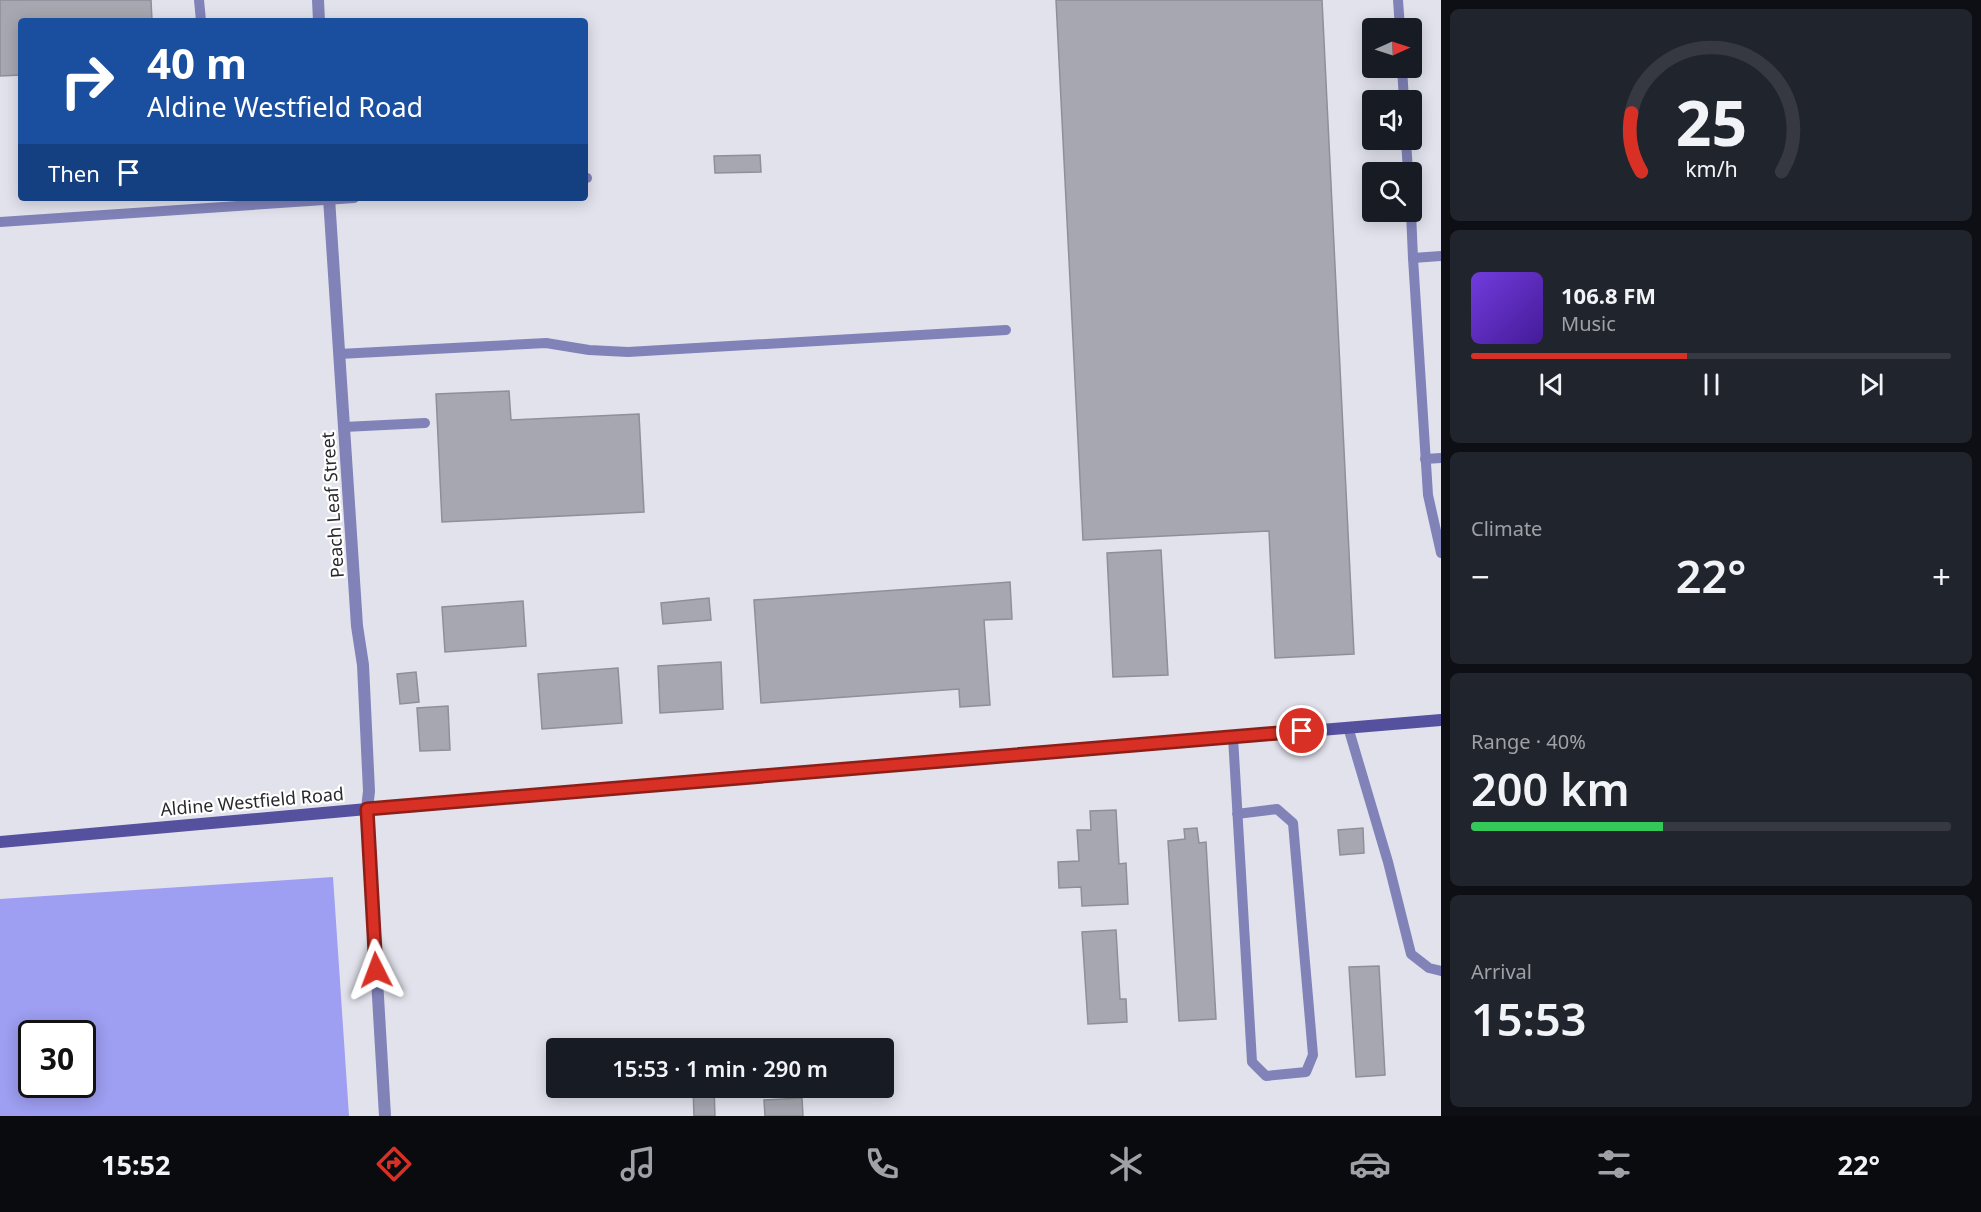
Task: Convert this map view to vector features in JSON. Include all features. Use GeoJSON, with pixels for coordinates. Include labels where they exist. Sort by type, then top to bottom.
{"type":"FeatureCollection","features":[{"type":"Feature","properties":{"kind":"main road","name":"Aldine Westfield Road"},"geometry":{"type":"LineString","coordinates":[[0,842],[367,809],[1441,720]]}},
{"type":"Feature","properties":{"kind":"street"},"geometry":{"type":"LineString","coordinates":[[318,0],[319,18]]}},
{"type":"Feature","properties":{"kind":"street","name":"Peach Leaf Street"},"geometry":{"type":"LineString","coordinates":[[329,201],[357,626],[363,664],[369,791],[367,809],[385,1116]]}},
{"type":"Feature","properties":{"kind":"lane"},"geometry":{"type":"LineString","coordinates":[[199,0],[201,18]]}},
{"type":"Feature","properties":{"kind":"lane"},"geometry":{"type":"LineString","coordinates":[[1398,0],[1399,18]]}},
{"type":"Feature","properties":{"kind":"lane"},"geometry":{"type":"LineString","coordinates":[[0,222],[213,203],[271,201]]}},
{"type":"Feature","properties":{"kind":"lane"},"geometry":{"type":"LineString","coordinates":[[1411,222],[1428,495],[1441,553]]}},
{"type":"Feature","properties":{"kind":"lane"},"geometry":{"type":"LineString","coordinates":[[1413,258],[1441,256]]}},
{"type":"Feature","properties":{"kind":"lane"},"geometry":{"type":"LineString","coordinates":[[339,354],[546,343],[590,350],[628,352],[1006,330]]}},
{"type":"Feature","properties":{"kind":"lane"},"geometry":{"type":"LineString","coordinates":[[345,427],[425,423]]}},
{"type":"Feature","properties":{"kind":"lane"},"geometry":{"type":"LineString","coordinates":[[1425,459],[1441,458]]}},
{"type":"Feature","properties":{"kind":"lane"},"geometry":{"type":"LineString","coordinates":[[1348,727],[1388,862],[1411,954],[1429,968],[1441,971]]}},
{"type":"Feature","properties":{"kind":"lane"},"geometry":{"type":"LineString","coordinates":[[1233,737],[1237,814],[1252,1062],[1266,1076],[1306,1071],[1313,1055],[1293,823],[1277,809],[1237,814]]}},
{"type":"Feature","properties":{"kind":"shaded area"},"geometry":{"type":"Polygon","coordinates":[[[333,877],[349,1116],[0,1116],[0,899],[333,877]]]}},
{"type":"Feature","properties":{"kind":"building"},"geometry":{"type":"Polygon","coordinates":[[[0,0],[151,0],[152,18],[18,18],[18,75],[0,76],[0,0]]]}},
{"type":"Feature","properties":{"kind":"building"},"geometry":{"type":"Polygon","coordinates":[[[1056,0],[1322,0],[1354,654],[1275,658],[1269,531],[1083,540],[1056,0]]]}},
{"type":"Feature","properties":{"kind":"building"},"geometry":{"type":"Polygon","coordinates":[[[760,155],[761,172],[715,173],[714,156],[760,155]]]}},
{"type":"Feature","properties":{"kind":"building"},"geometry":{"type":"Polygon","coordinates":[[[509,391],[511,420],[639,414],[644,512],[442,522],[436,394],[509,391]]]}},
{"type":"Feature","properties":{"kind":"building"},"geometry":{"type":"Polygon","coordinates":[[[1161,550],[1168,675],[1113,677],[1107,553],[1161,550]]]}},
{"type":"Feature","properties":{"kind":"building"},"geometry":{"type":"Polygon","coordinates":[[[1010,582],[1012,619],[984,620],[990,705],[960,707],[959,689],[761,703],[754,600],[1010,582]]]}},
{"type":"Feature","properties":{"kind":"building"},"geometry":{"type":"Polygon","coordinates":[[[709,598],[711,620],[663,624],[661,603],[709,598]]]}},
{"type":"Feature","properties":{"kind":"building"},"geometry":{"type":"Polygon","coordinates":[[[523,601],[526,646],[445,652],[442,607],[523,601]]]}},
{"type":"Feature","properties":{"kind":"building"},"geometry":{"type":"Polygon","coordinates":[[[721,662],[723,709],[660,713],[658,666],[721,662]]]}},
{"type":"Feature","properties":{"kind":"building"},"geometry":{"type":"Polygon","coordinates":[[[618,668],[622,723],[542,729],[538,674],[618,668]]]}},
{"type":"Feature","properties":{"kind":"building"},"geometry":{"type":"Polygon","coordinates":[[[416,672],[419,702],[400,704],[397,674],[416,672]]]}},
{"type":"Feature","properties":{"kind":"building"},"geometry":{"type":"Polygon","coordinates":[[[448,706],[450,750],[420,751],[417,708],[448,706]]]}},
{"type":"Feature","properties":{"kind":"building"},"geometry":{"type":"Polygon","coordinates":[[[1116,810],[1119,864],[1126,863],[1128,904],[1082,906],[1081,887],[1059,888],[1058,862],[1079,861],[1077,830],[1091,830],[1090,811],[1116,810]]]}},
{"type":"Feature","properties":{"kind":"building"},"geometry":{"type":"Polygon","coordinates":[[[1197,828],[1199,843],[1206,842],[1216,1019],[1179,1021],[1168,841],[1185,839],[1184,829],[1197,828]]]}},
{"type":"Feature","properties":{"kind":"building"},"geometry":{"type":"Polygon","coordinates":[[[1363,828],[1364,853],[1340,855],[1338,830],[1363,828]]]}},
{"type":"Feature","properties":{"kind":"building"},"geometry":{"type":"Polygon","coordinates":[[[1116,930],[1120,999],[1126,999],[1127,1022],[1088,1024],[1082,932],[1116,930]]]}},
{"type":"Feature","properties":{"kind":"building"},"geometry":{"type":"Polygon","coordinates":[[[1379,966],[1385,1075],[1356,1077],[1349,967],[1379,966]]]}},
{"type":"Feature","properties":{"kind":"building"},"geometry":{"type":"Polygon","coordinates":[[[693,1098],[714,1098],[715,1116],[694,1116],[693,1098]]]}},
{"type":"Feature","properties":{"kind":"building"},"geometry":{"type":"Polygon","coordinates":[[[802,1098],[803,1116],[765,1116],[764,1100],[802,1098]]]}},
{"type":"Feature","properties":{"kind":"route"},"geometry":{"type":"LineString","coordinates":[[376,970],[367,809],[1302,731]]}}]}
